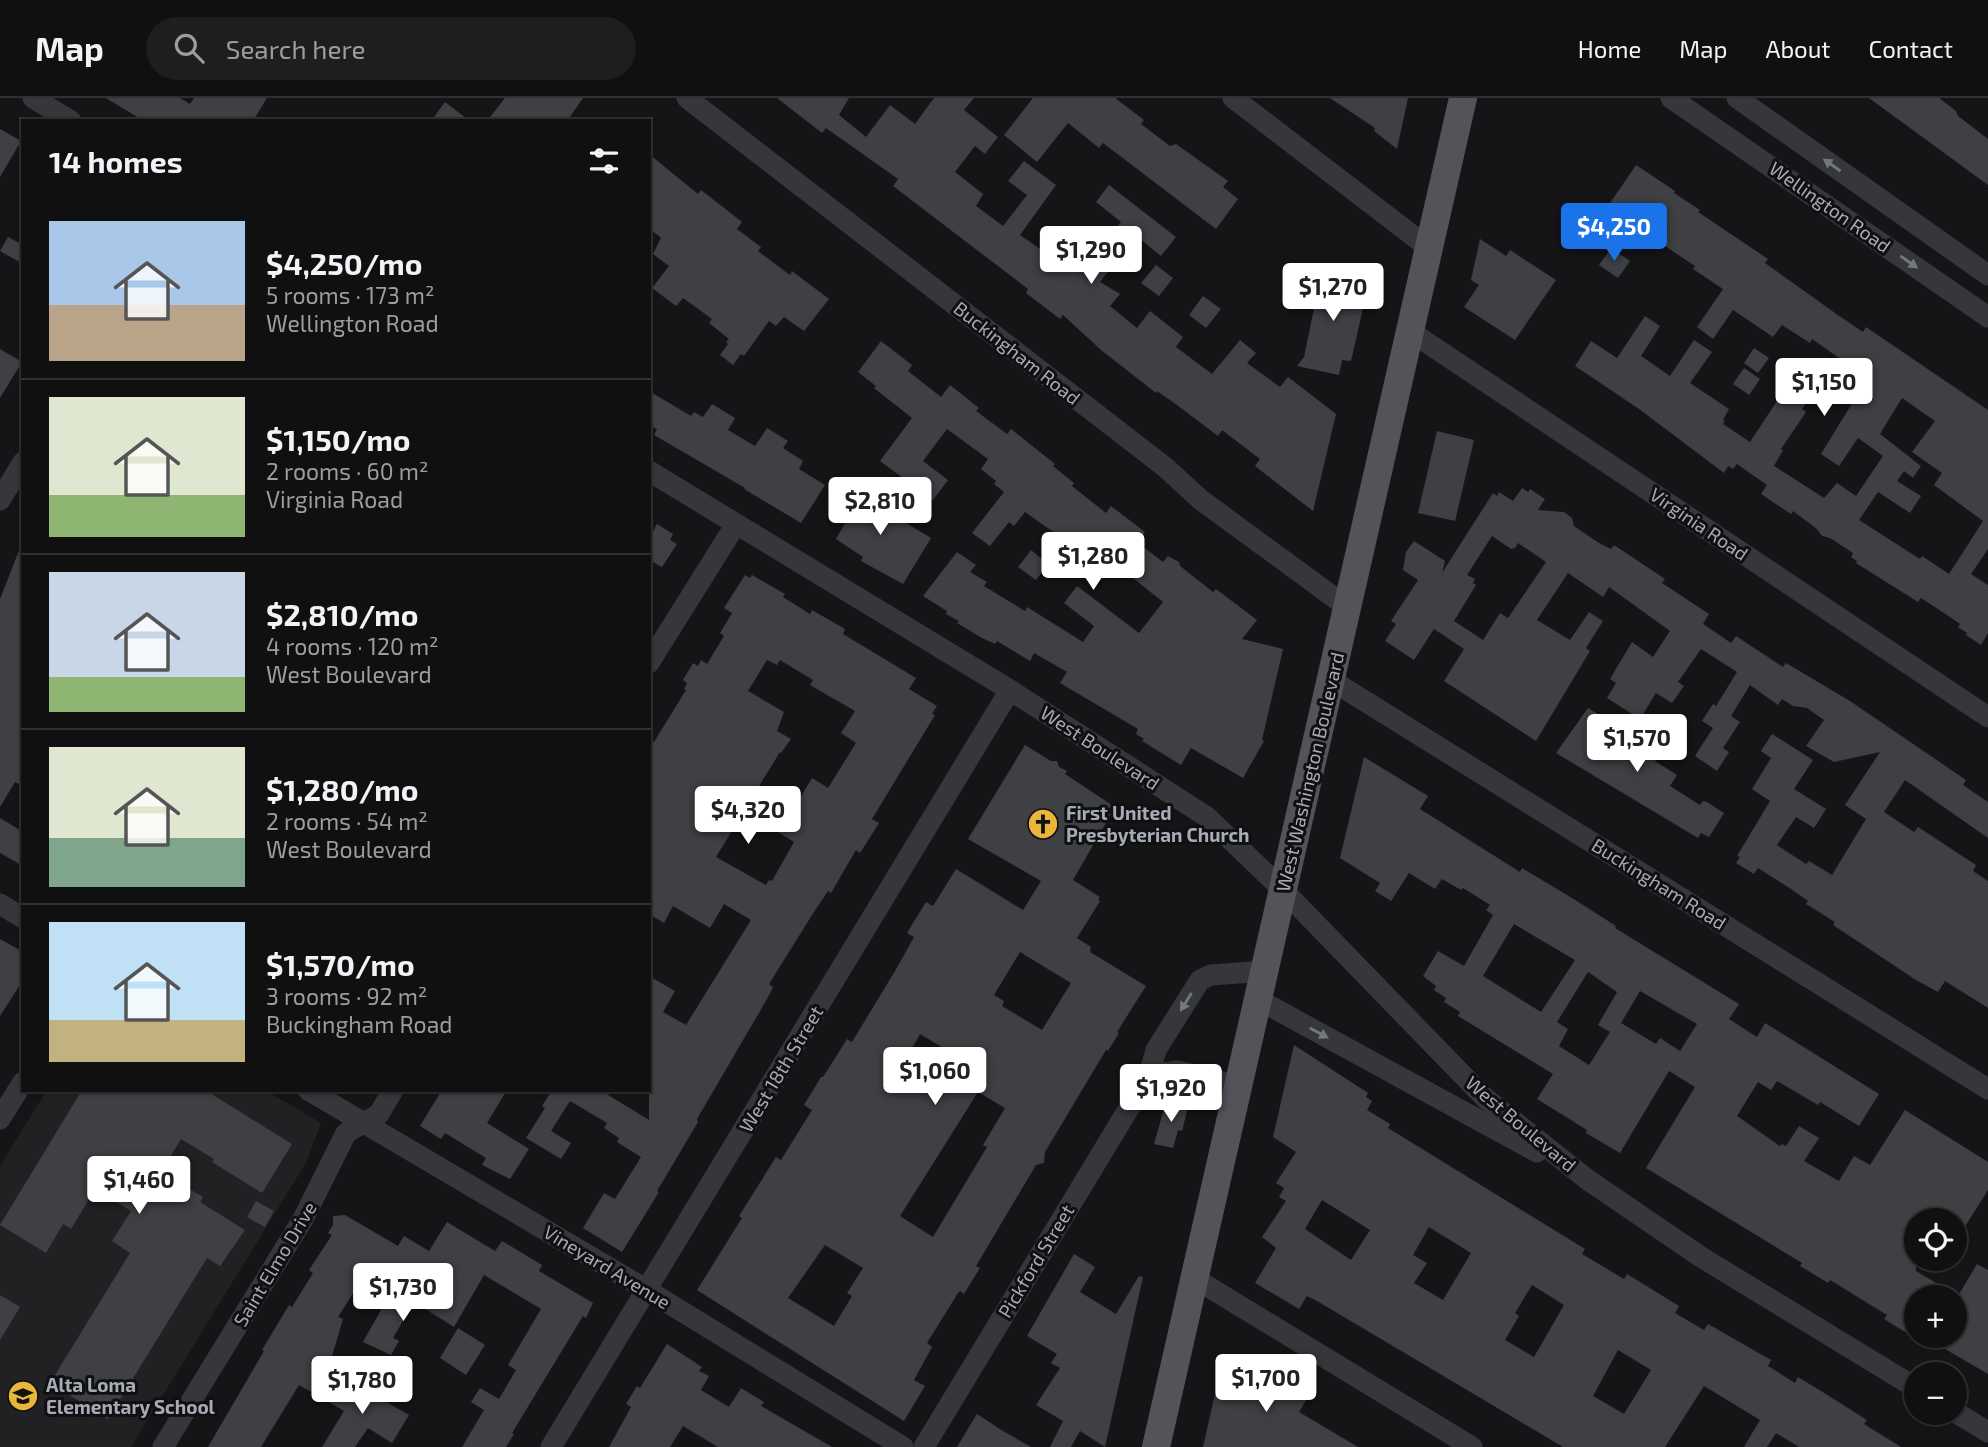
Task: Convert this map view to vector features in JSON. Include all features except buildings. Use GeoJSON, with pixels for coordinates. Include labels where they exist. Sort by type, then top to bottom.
{"type":"FeatureCollection","features":[{"type":"Feature","properties":{"kind":"main road","name":"West Washington Boulevard"},"geometry":{"type":"LineString","coordinates":[[1156,1447],[1463,98]]}},
{"type":"Feature","properties":{"kind":"street"},"geometry":{"type":"LineString","coordinates":[[33,98],[68,119]]}},
{"type":"Feature","properties":{"kind":"street","name":"Buckingham Road"},"geometry":{"type":"LineString","coordinates":[[687,98],[1165,467],[1201,500],[1347,607]]}},
{"type":"Feature","properties":{"kind":"street"},"geometry":{"type":"LineString","coordinates":[[1233,98],[1429,248]]}},
{"type":"Feature","properties":{"kind":"street","name":"Wellington Road"},"geometry":{"type":"LineString","coordinates":[[1671,98],[1988,317]]}},
{"type":"Feature","properties":{"kind":"street"},"geometry":{"type":"LineString","coordinates":[[1732,140],[1745,104]]}},
{"type":"Feature","properties":{"kind":"street","name":"Wellington Road"},"geometry":{"type":"LineString","coordinates":[[1745,104],[1988,275]]}},
{"type":"Feature","properties":{"kind":"street"},"geometry":{"type":"LineString","coordinates":[[1762,161],[1786,132]]}},
{"type":"Feature","properties":{"kind":"street"},"geometry":{"type":"LineString","coordinates":[[1848,220],[1869,191]]}},
{"type":"Feature","properties":{"kind":"street"},"geometry":{"type":"LineString","coordinates":[[1880,242],[1901,214]]}},
{"type":"Feature","properties":{"kind":"street","name":"Virginia Road"},"geometry":{"type":"LineString","coordinates":[[1411,332],[1988,717]]}},
{"type":"Feature","properties":{"kind":"street"},"geometry":{"type":"LineString","coordinates":[[0,500],[21,466]]}},
{"type":"Feature","properties":{"kind":"street","name":"West Boulevard"},"geometry":{"type":"LineString","coordinates":[[651,472],[1010,691],[1207,817],[1283,890],[1485,1098],[1588,1180],[1701,1257],[1904,1381]]}},
{"type":"Feature","properties":{"kind":"street"},"geometry":{"type":"LineString","coordinates":[[651,660],[736,524]]}},
{"type":"Feature","properties":{"kind":"street","name":"Buckingham Road"},"geometry":{"type":"LineString","coordinates":[[1331,680],[1988,1089]]}},
{"type":"Feature","properties":{"kind":"street","name":"West 18th Street"},"geometry":{"type":"LineString","coordinates":[[551,1447],[1010,691]]}},
{"type":"Feature","properties":{"kind":"street"},"geometry":{"type":"LineString","coordinates":[[0,904],[21,917]]}},
{"type":"Feature","properties":{"kind":"street","name":"Pickford Street"},"geometry":{"type":"LineString","coordinates":[[924,1447],[1149,1075],[1156,1050],[1200,980],[1211,975],[1266,971]]}},
{"type":"Feature","properties":{"kind":"street","name":"West Boulevard"},"geometry":{"type":"LineString","coordinates":[[1259,1000],[1588,1180]]}},
{"type":"Feature","properties":{"kind":"street"},"geometry":{"type":"LineString","coordinates":[[1149,1075],[1178,1071],[1239,1086]]}},
{"type":"Feature","properties":{"kind":"street"},"geometry":{"type":"LineString","coordinates":[[0,1119],[21,1085]]}},
{"type":"Feature","properties":{"kind":"street","name":"Vineyard Avenue"},"geometry":{"type":"LineString","coordinates":[[311,1092],[647,1290],[903,1447]]}},
{"type":"Feature","properties":{"kind":"street","name":"Saint Elmo Drive"},"geometry":{"type":"LineString","coordinates":[[163,1447],[303,1219],[346,1133],[379,1114],[392,1092]]}},
{"type":"Feature","properties":{"kind":"street"},"geometry":{"type":"LineString","coordinates":[[1195,1278],[1472,1447]]}},
{"type":"Feature","properties":{"kind":"street"},"geometry":{"type":"LineString","coordinates":[[1967,1419],[1988,1432]]}},
{"type":"Feature","properties":{"kind":"shaded area"},"geometry":{"type":"Polygon","coordinates":[[[46,1092],[268,1092],[321,1123],[307,1161],[131,1447],[0,1447],[0,1166],[46,1092]]]}},
{"type":"Feature","properties":{"kind":"place","name":"First United Presbyterian Church"},"geometry":{"type":"Point","coordinates":[1043,824]}},
{"type":"Feature","properties":{"kind":"place","name":"Alta Loma Elementary School"},"geometry":{"type":"Point","coordinates":[23,1396]}}]}
